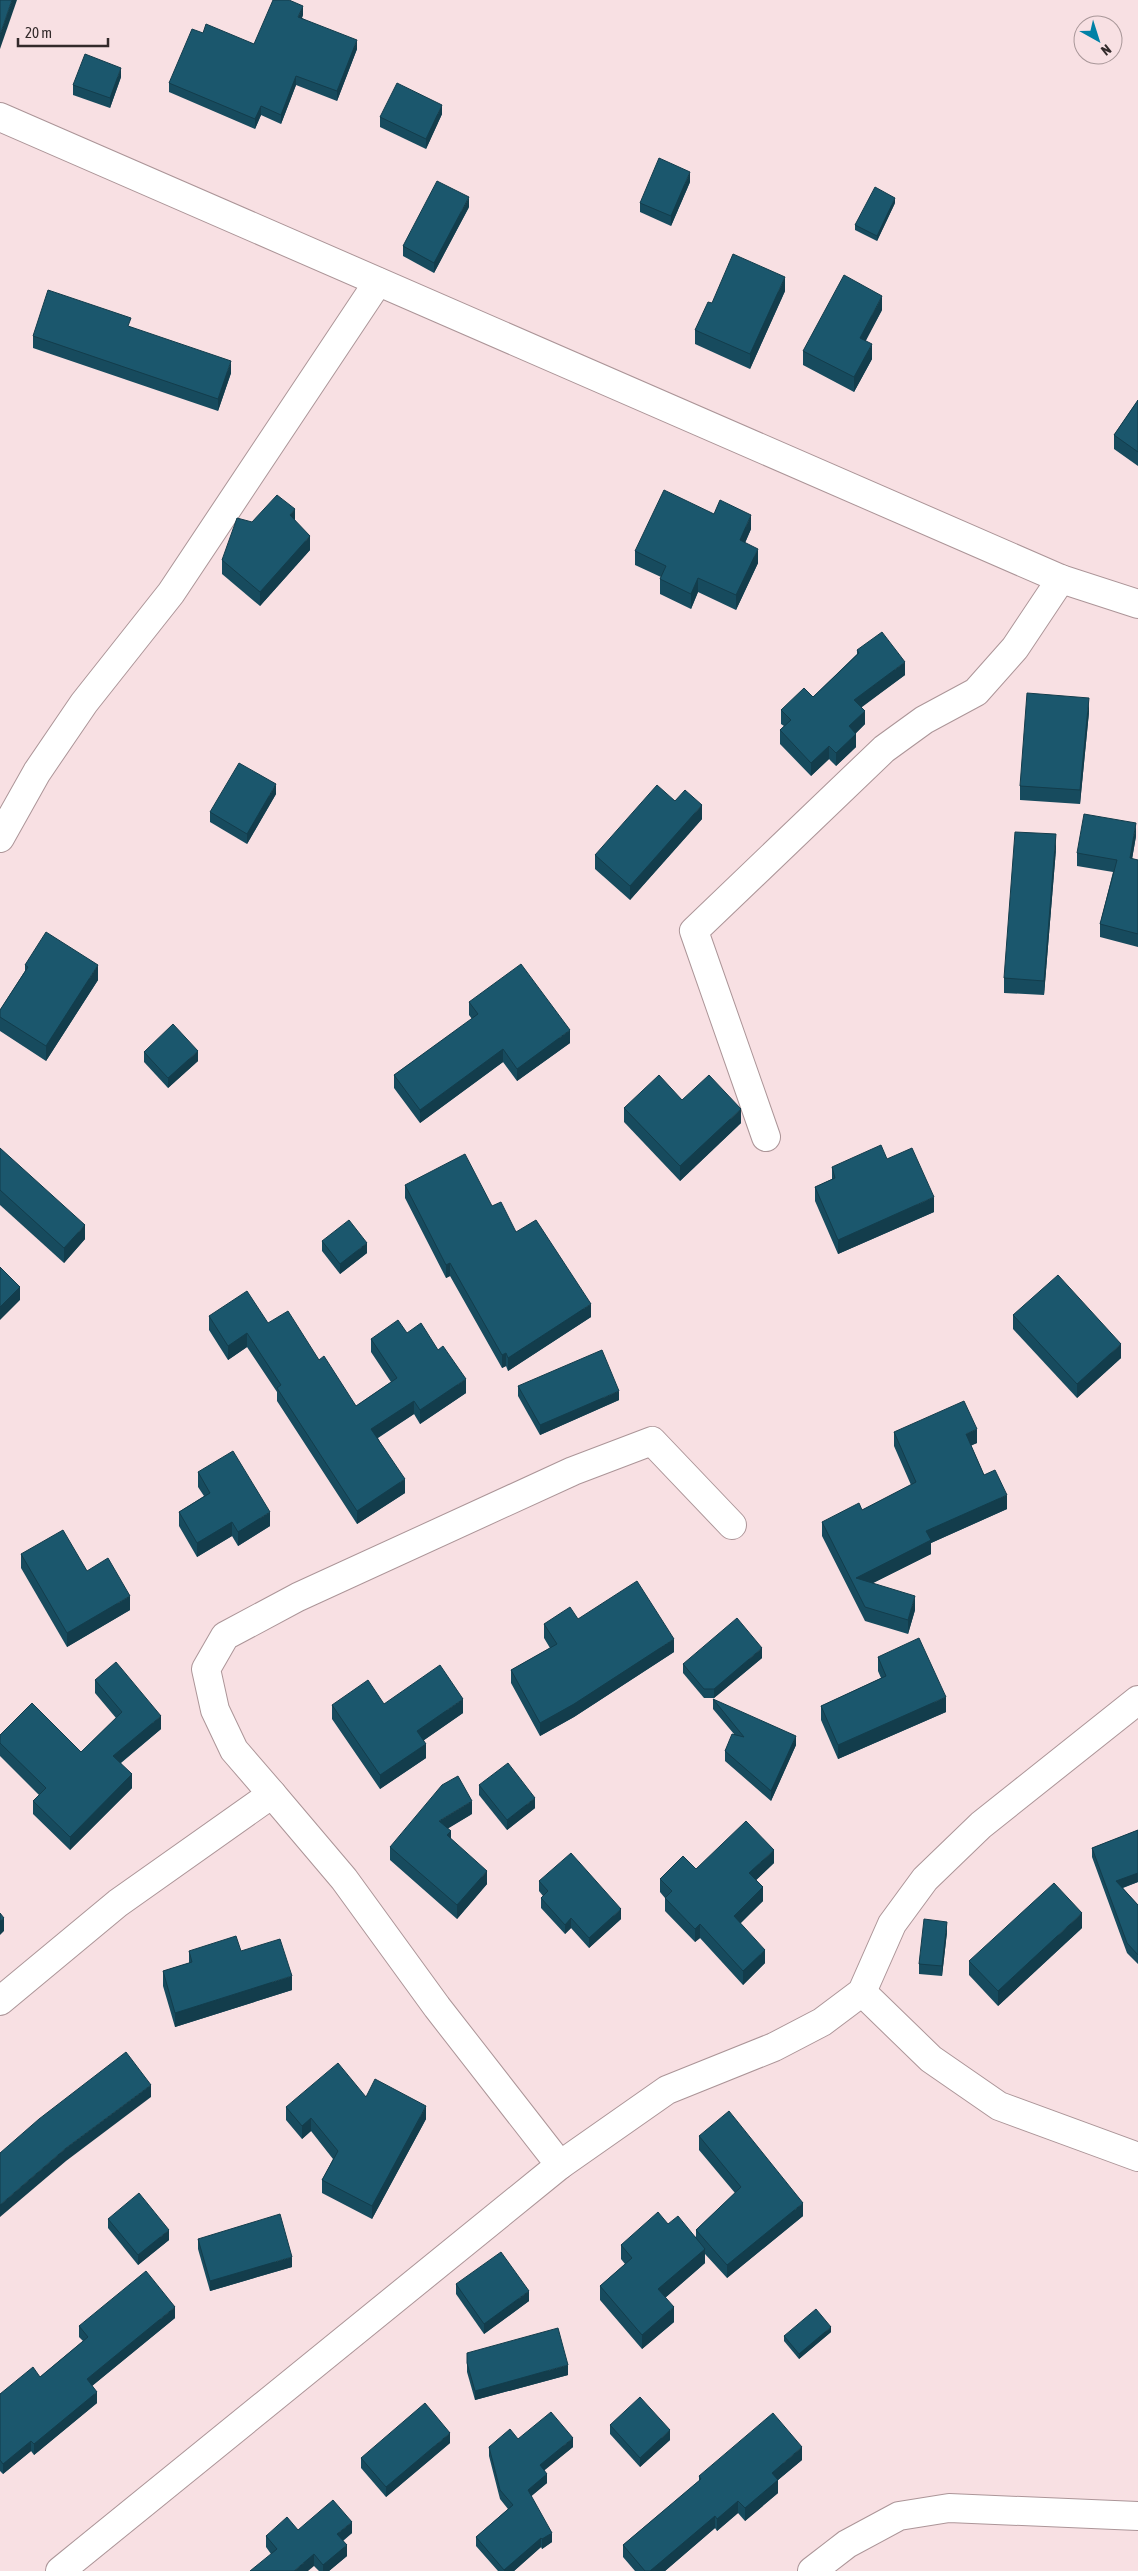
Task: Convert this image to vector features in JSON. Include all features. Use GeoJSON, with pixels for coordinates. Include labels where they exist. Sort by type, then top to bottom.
{"type":"FeatureCollection","features":[{"type":"Feature","properties":{"kind":"street"},"geometry":{"type":"LineString","coordinates":[[0,117],[1061,579],[1138,604]]}},
{"type":"Feature","properties":{"kind":"street"},"geometry":{"type":"LineString","coordinates":[[0,838],[42,764],[84,703],[171,594],[378,282]]}},
{"type":"Feature","properties":{"kind":"street"},"geometry":{"type":"LineString","coordinates":[[766,1138],[694,931],[884,749],[924,720],[976,692],[1015,648],[1061,579]]}},
{"type":"Feature","properties":{"kind":"street"},"geometry":{"type":"LineString","coordinates":[[560,2165],[437,2007],[344,1879],[234,1750],[215,1710],[206,1669],[225,1636],[306,1593],[573,1471],[652,1441],[732,1525]]}},
{"type":"Feature","properties":{"kind":"street"},"geometry":{"type":"LineString","coordinates":[[60,2571],[560,2165],[667,2090],[774,2048],[822,2022],[862,1992],[892,1924],[925,1879],[981,1825],[1138,1700]]}},
{"type":"Feature","properties":{"kind":"street"},"geometry":{"type":"LineString","coordinates":[[0,2001],[118,1903],[272,1794]]}},
{"type":"Feature","properties":{"kind":"street"},"geometry":{"type":"LineString","coordinates":[[862,1992],[931,2059],[999,2106],[1138,2157]]}},
{"type":"Feature","properties":{"kind":"street"},"geometry":{"type":"LineString","coordinates":[[812,2571],[855,2539],[899,2516],[949,2508],[1138,2516]]}},
{"type":"Feature","properties":{"kind":"building"},"geometry":{"type":"Polygon","coordinates":[[[0,0],[12,0],[0,35],[0,0]]]}},
{"type":"Feature","properties":{"kind":"building"},"geometry":{"type":"Polygon","coordinates":[[[273,0],[289,0],[303,6],[298,17],[357,40],[337,91],[296,76],[281,115],[261,106],[255,119],[169,83],[192,29],[203,33],[206,24],[254,44],[273,0]]]}},
{"type":"Feature","properties":{"kind":"building"},"geometry":{"type":"Polygon","coordinates":[[[85,54],[121,68],[110,98],[73,85],[85,54]]]}},
{"type":"Feature","properties":{"kind":"building"},"geometry":{"type":"Polygon","coordinates":[[[397,83],[442,105],[426,139],[380,117],[397,83]]]}},
{"type":"Feature","properties":{"kind":"building"},"geometry":{"type":"Polygon","coordinates":[[[659,158],[690,172],[671,216],[640,203],[659,158]]]}},
{"type":"Feature","properties":{"kind":"building"},"geometry":{"type":"Polygon","coordinates":[[[437,181],[469,197],[434,263],[403,246],[437,181]]]}},
{"type":"Feature","properties":{"kind":"building"},"geometry":{"type":"Polygon","coordinates":[[[875,187],[895,198],[877,236],[855,225],[875,187]]]}},
{"type":"Feature","properties":{"kind":"building"},"geometry":{"type":"Polygon","coordinates":[[[733,254],[785,277],[750,354],[695,330],[708,302],[712,303],[733,254]]]}},
{"type":"Feature","properties":{"kind":"building"},"geometry":{"type":"Polygon","coordinates":[[[844,275],[882,296],[860,338],[872,344],[854,377],[803,351],[844,275]]]}},
{"type":"Feature","properties":{"kind":"building"},"geometry":{"type":"Polygon","coordinates":[[[48,290],[131,318],[128,326],[231,361],[218,399],[33,336],[48,290]]]}},
{"type":"Feature","properties":{"kind":"building"},"geometry":{"type":"Polygon","coordinates":[[[1138,400],[1138,452],[1114,435],[1138,400]]]}},
{"type":"Feature","properties":{"kind":"building"},"geometry":{"type":"Polygon","coordinates":[[[664,490],[714,514],[720,500],[751,515],[740,540],[758,549],[736,595],[698,578],[691,594],[660,579],[666,566],[635,551],[664,490]]]}},
{"type":"Feature","properties":{"kind":"building"},"geometry":{"type":"Polygon","coordinates":[[[277,495],[295,509],[290,515],[310,536],[260,592],[222,560],[237,518],[252,522],[277,495]]]}},
{"type":"Feature","properties":{"kind":"building"},"geometry":{"type":"Polygon","coordinates":[[[882,632],[905,662],[854,700],[865,711],[849,726],[856,734],[836,753],[829,746],[811,763],[780,730],[791,720],[781,710],[804,688],[813,697],[859,653],[857,650],[882,632]]]}},
{"type":"Feature","properties":{"kind":"building"},"geometry":{"type":"Polygon","coordinates":[[[1027,693],[1089,698],[1080,790],[1020,786],[1027,693]]]}},
{"type":"Feature","properties":{"kind":"building"},"geometry":{"type":"Polygon","coordinates":[[[239,763],[276,784],[247,834],[210,812],[239,763]]]}},
{"type":"Feature","properties":{"kind":"building"},"geometry":{"type":"Polygon","coordinates":[[[657,785],[675,801],[685,790],[702,805],[630,886],[595,855],[657,785]]]}},
{"type":"Feature","properties":{"kind":"building"},"geometry":{"type":"Polygon","coordinates":[[[1084,814],[1136,823],[1130,858],[1138,860],[1138,934],[1100,924],[1117,860],[1077,853],[1084,814]]]}},
{"type":"Feature","properties":{"kind":"building"},"geometry":{"type":"Polygon","coordinates":[[[1015,832],[1056,834],[1044,981],[1004,978],[1015,832]]]}},
{"type":"Feature","properties":{"kind":"building"},"geometry":{"type":"Polygon","coordinates":[[[46,932],[98,965],[46,1046],[0,1017],[0,1010],[28,967],[25,965],[46,932]]]}},
{"type":"Feature","properties":{"kind":"building"},"geometry":{"type":"Polygon","coordinates":[[[521,964],[570,1030],[517,1069],[503,1049],[420,1110],[394,1075],[478,1014],[469,1002],[521,964]]]}},
{"type":"Feature","properties":{"kind":"building"},"geometry":{"type":"Polygon","coordinates":[[[173,1024],[198,1051],[168,1078],[144,1052],[173,1024]]]}},
{"type":"Feature","properties":{"kind":"building"},"geometry":{"type":"Polygon","coordinates":[[[659,1075],[682,1100],[709,1075],[741,1109],[680,1166],[624,1108],[659,1075]]]}},
{"type":"Feature","properties":{"kind":"building"},"geometry":{"type":"Polygon","coordinates":[[[881,1145],[887,1159],[912,1148],[934,1197],[838,1240],[815,1187],[835,1178],[832,1167],[881,1145]]]}},
{"type":"Feature","properties":{"kind":"building"},"geometry":{"type":"Polygon","coordinates":[[[0,1148],[85,1225],[64,1248],[0,1190],[0,1148]]]}},
{"type":"Feature","properties":{"kind":"building"},"geometry":{"type":"Polygon","coordinates":[[[465,1154],[492,1206],[501,1202],[516,1232],[536,1220],[591,1304],[508,1358],[506,1353],[502,1355],[450,1263],[446,1265],[405,1185],[465,1154]]]}},
{"type":"Feature","properties":{"kind":"building"},"geometry":{"type":"Polygon","coordinates":[[[349,1220],[367,1243],[340,1264],[322,1241],[349,1220]]]}},
{"type":"Feature","properties":{"kind":"building"},"geometry":{"type":"Polygon","coordinates":[[[0,1267],[20,1287],[0,1307],[0,1267]]]}},
{"type":"Feature","properties":{"kind":"building"},"geometry":{"type":"Polygon","coordinates":[[[1058,1275],[1121,1344],[1077,1384],[1013,1315],[1058,1275]]]}},
{"type":"Feature","properties":{"kind":"building"},"geometry":{"type":"Polygon","coordinates":[[[247,1291],[268,1323],[288,1311],[319,1360],[324,1356],[356,1406],[397,1378],[371,1339],[398,1320],[407,1333],[421,1323],[438,1350],[443,1346],[466,1379],[420,1410],[414,1401],[371,1429],[405,1479],[357,1511],[277,1388],[281,1385],[247,1333],[228,1346],[209,1316],[247,1291]]]}},
{"type":"Feature","properties":{"kind":"building"},"geometry":{"type":"Polygon","coordinates":[[[602,1350],[619,1391],[540,1425],[518,1386],[602,1350]]]}},
{"type":"Feature","properties":{"kind":"building"},"geometry":{"type":"Polygon","coordinates":[[[964,1401],[977,1429],[966,1434],[984,1475],[995,1470],[1007,1495],[926,1531],[931,1540],[856,1578],[915,1596],[908,1620],[865,1607],[822,1522],[859,1503],[862,1510],[916,1482],[894,1432],[964,1401]]]}},
{"type":"Feature","properties":{"kind":"building"},"geometry":{"type":"Polygon","coordinates":[[[233,1451],[270,1512],[238,1532],[232,1522],[197,1543],[179,1512],[210,1493],[198,1472],[233,1451]]]}},
{"type":"Feature","properties":{"kind":"building"},"geometry":{"type":"Polygon","coordinates":[[[63,1530],[87,1571],[108,1558],[130,1596],[67,1633],[21,1554],[63,1530]]]}},
{"type":"Feature","properties":{"kind":"building"},"geometry":{"type":"Polygon","coordinates":[[[637,1581],[674,1639],[574,1704],[540,1723],[511,1670],[557,1644],[544,1624],[570,1607],[578,1619],[637,1581]]]}},
{"type":"Feature","properties":{"kind":"building"},"geometry":{"type":"Polygon","coordinates":[[[737,1618],[762,1648],[714,1689],[704,1689],[683,1664],[737,1618]]]}},
{"type":"Feature","properties":{"kind":"building"},"geometry":{"type":"Polygon","coordinates":[[[919,1638],[946,1697],[838,1745],[821,1706],[886,1676],[878,1657],[919,1638]]]}},
{"type":"Feature","properties":{"kind":"building"},"geometry":{"type":"Polygon","coordinates":[[[116,1662],[161,1716],[113,1756],[132,1774],[70,1837],[33,1801],[46,1788],[0,1743],[0,1735],[32,1703],[81,1752],[122,1712],[95,1680],[116,1662]]]}},
{"type":"Feature","properties":{"kind":"building"},"geometry":{"type":"Polygon","coordinates":[[[440,1665],[463,1699],[417,1731],[426,1744],[380,1775],[332,1705],[368,1680],[384,1704],[440,1665]]]}},
{"type":"Feature","properties":{"kind":"building"},"geometry":{"type":"Polygon","coordinates":[[[713,1699],[796,1736],[771,1791],[725,1751],[732,1734],[744,1737],[713,1699]]]}},
{"type":"Feature","properties":{"kind":"building"},"geometry":{"type":"Polygon","coordinates":[[[508,1763],[535,1798],[507,1820],[479,1785],[508,1763]]]}},
{"type":"Feature","properties":{"kind":"building"},"geometry":{"type":"Polygon","coordinates":[[[458,1776],[472,1801],[439,1821],[451,1831],[447,1835],[487,1871],[457,1905],[390,1847],[442,1785],[458,1776]]]}},
{"type":"Feature","properties":{"kind":"building"},"geometry":{"type":"Polygon","coordinates":[[[746,1821],[774,1850],[749,1873],[763,1887],[734,1916],[765,1950],[743,1971],[700,1924],[695,1929],[665,1898],[672,1891],[660,1879],[683,1856],[696,1869],[746,1821]]]}},
{"type":"Feature","properties":{"kind":"building"},"geometry":{"type":"Polygon","coordinates":[[[1138,1830],[1138,1873],[1116,1881],[1138,1905],[1138,1955],[1127,1943],[1092,1848],[1138,1830]]]}},
{"type":"Feature","properties":{"kind":"building"},"geometry":{"type":"Polygon","coordinates":[[[571,1853],[621,1909],[589,1938],[571,1918],[565,1925],[541,1898],[548,1891],[539,1881],[571,1853]]]}},
{"type":"Feature","properties":{"kind":"building"},"geometry":{"type":"Polygon","coordinates":[[[1054,1883],[1082,1913],[998,1991],[969,1961],[1054,1883]]]}},
{"type":"Feature","properties":{"kind":"building"},"geometry":{"type":"Polygon","coordinates":[[[0,1913],[4,1918],[0,1921],[0,1913]]]}},
{"type":"Feature","properties":{"kind":"building"},"geometry":{"type":"Polygon","coordinates":[[[924,1919],[947,1922],[942,1966],[919,1964],[924,1919]]]}},
{"type":"Feature","properties":{"kind":"building"},"geometry":{"type":"Polygon","coordinates":[[[236,1936],[241,1951],[280,1939],[292,1976],[175,2013],[163,1971],[192,1962],[189,1951],[236,1936]]]}},
{"type":"Feature","properties":{"kind":"building"},"geometry":{"type":"Polygon","coordinates":[[[126,2052],[151,2085],[66,2148],[0,2205],[0,2153],[39,2119],[126,2052]]]}},
{"type":"Feature","properties":{"kind":"building"},"geometry":{"type":"Polygon","coordinates":[[[338,2063],[366,2097],[375,2079],[426,2106],[372,2206],[322,2180],[338,2151],[311,2118],[302,2126],[286,2107],[338,2063]]]}},
{"type":"Feature","properties":{"kind":"building"},"geometry":{"type":"Polygon","coordinates":[[[729,2111],[803,2203],[727,2265],[696,2230],[741,2187],[699,2136],[729,2111]]]}},
{"type":"Feature","properties":{"kind":"building"},"geometry":{"type":"Polygon","coordinates":[[[139,2193],[169,2230],[138,2255],[108,2219],[139,2193]]]}},
{"type":"Feature","properties":{"kind":"building"},"geometry":{"type":"Polygon","coordinates":[[[658,2212],[668,2224],[678,2216],[705,2249],[658,2289],[674,2307],[642,2335],[600,2286],[632,2258],[621,2245],[658,2212]]]}},
{"type":"Feature","properties":{"kind":"building"},"geometry":{"type":"Polygon","coordinates":[[[280,2214],[292,2257],[210,2281],[198,2239],[280,2214]]]}},
{"type":"Feature","properties":{"kind":"building"},"geometry":{"type":"Polygon","coordinates":[[[501,2252],[529,2291],[484,2324],[456,2284],[501,2252]]]}},
{"type":"Feature","properties":{"kind":"building"},"geometry":{"type":"Polygon","coordinates":[[[146,2271],[175,2307],[87,2379],[97,2392],[34,2444],[31,2441],[3,2464],[0,2460],[0,2394],[33,2367],[40,2377],[88,2337],[79,2326],[146,2271]]]}},
{"type":"Feature","properties":{"kind":"building"},"geometry":{"type":"Polygon","coordinates":[[[816,2309],[831,2327],[799,2354],[784,2336],[816,2309]]]}},
{"type":"Feature","properties":{"kind":"building"},"geometry":{"type":"Polygon","coordinates":[[[558,2328],[568,2365],[475,2391],[467,2363],[467,2353],[558,2328]]]}},
{"type":"Feature","properties":{"kind":"building"},"geometry":{"type":"Polygon","coordinates":[[[640,2397],[670,2430],[640,2458],[610,2425],[640,2397]]]}},
{"type":"Feature","properties":{"kind":"building"},"geometry":{"type":"Polygon","coordinates":[[[425,2403],[450,2433],[386,2487],[361,2458],[425,2403]]]}},
{"type":"Feature","properties":{"kind":"building"},"geometry":{"type":"Polygon","coordinates":[[[551,2412],[573,2438],[540,2465],[547,2474],[528,2490],[552,2533],[541,2538],[504,2570],[476,2537],[513,2505],[500,2490],[489,2447],[510,2429],[518,2439],[551,2412]]]}},
{"type":"Feature","properties":{"kind":"building"},"geometry":{"type":"Polygon","coordinates":[[[773,2413],[802,2447],[772,2473],[778,2480],[745,2508],[738,2501],[717,2519],[715,2516],[650,2571],[645,2571],[623,2545],[701,2479],[699,2476],[773,2413]]]}},
{"type":"Feature","properties":{"kind":"building"},"geometry":{"type":"Polygon","coordinates":[[[333,2500],[352,2522],[337,2534],[347,2545],[323,2565],[314,2554],[294,2571],[250,2571],[277,2549],[266,2536],[287,2517],[298,2530],[333,2500]]]}}]}
